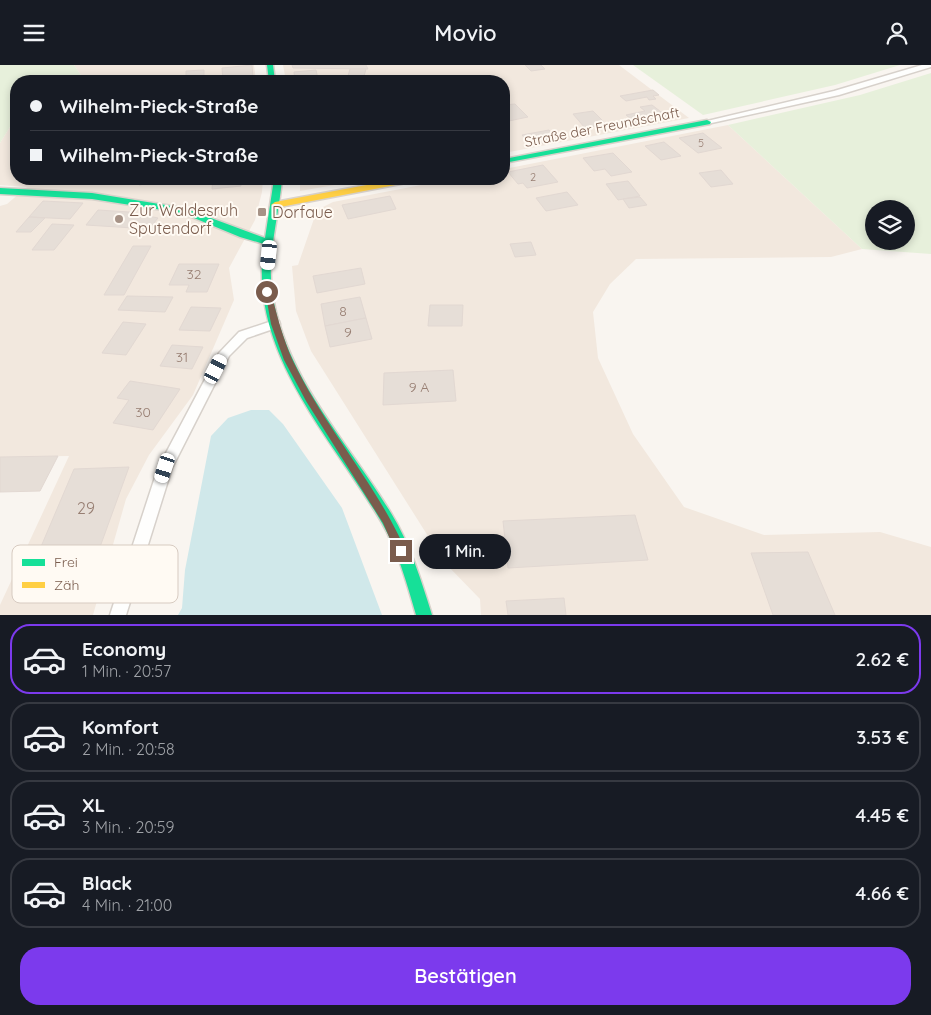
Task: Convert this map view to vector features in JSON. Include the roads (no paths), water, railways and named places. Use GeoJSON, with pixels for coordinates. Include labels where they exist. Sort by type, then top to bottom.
{"type":"FeatureCollection","features":[{"type":"Feature","properties":{"kind":"street","name":"Straße der Freundschaft"},"geometry":{"type":"LineString","coordinates":[[510,160],[706,122]]}},
{"type":"Feature","properties":{"kind":"street"},"geometry":{"type":"LineString","coordinates":[[277,185],[270,243],[267,292],[275,324],[288,360],[309,399],[387,521],[414,581],[424,615]]}},
{"type":"Feature","properties":{"kind":"street"},"geometry":{"type":"LineString","coordinates":[[275,205],[380,185]]}},
{"type":"Feature","properties":{"kind":"street"},"geometry":{"type":"LineString","coordinates":[[0,191],[92,196],[184,211],[243,235],[270,243]]}},
{"type":"Feature","properties":{"kind":"lane"},"geometry":{"type":"LineString","coordinates":[[706,122],[836,93],[929,65]]}},
{"type":"Feature","properties":{"kind":"lane"},"geometry":{"type":"LineString","coordinates":[[140,545],[165,468],[224,353],[243,335],[275,324]]}},
{"type":"Feature","properties":{"kind":"lane"},"geometry":{"type":"LineString","coordinates":[[118,615],[122,603]]}},
{"type":"Feature","properties":{"kind":"water"},"geometry":{"type":"Polygon","coordinates":[[[251,410],[269,410],[283,424],[342,508],[382,615],[178,615],[182,608],[185,570],[211,436],[228,418],[251,410]]]}},
{"type":"Feature","properties":{"kind":"place","name":"Dorfaue"},"geometry":{"type":"Point","coordinates":[262,212]}},
{"type":"Feature","properties":{"kind":"place","name":"Zur Waldesruh Sputendorf"},"geometry":{"type":"Point","coordinates":[119,219]}}]}
